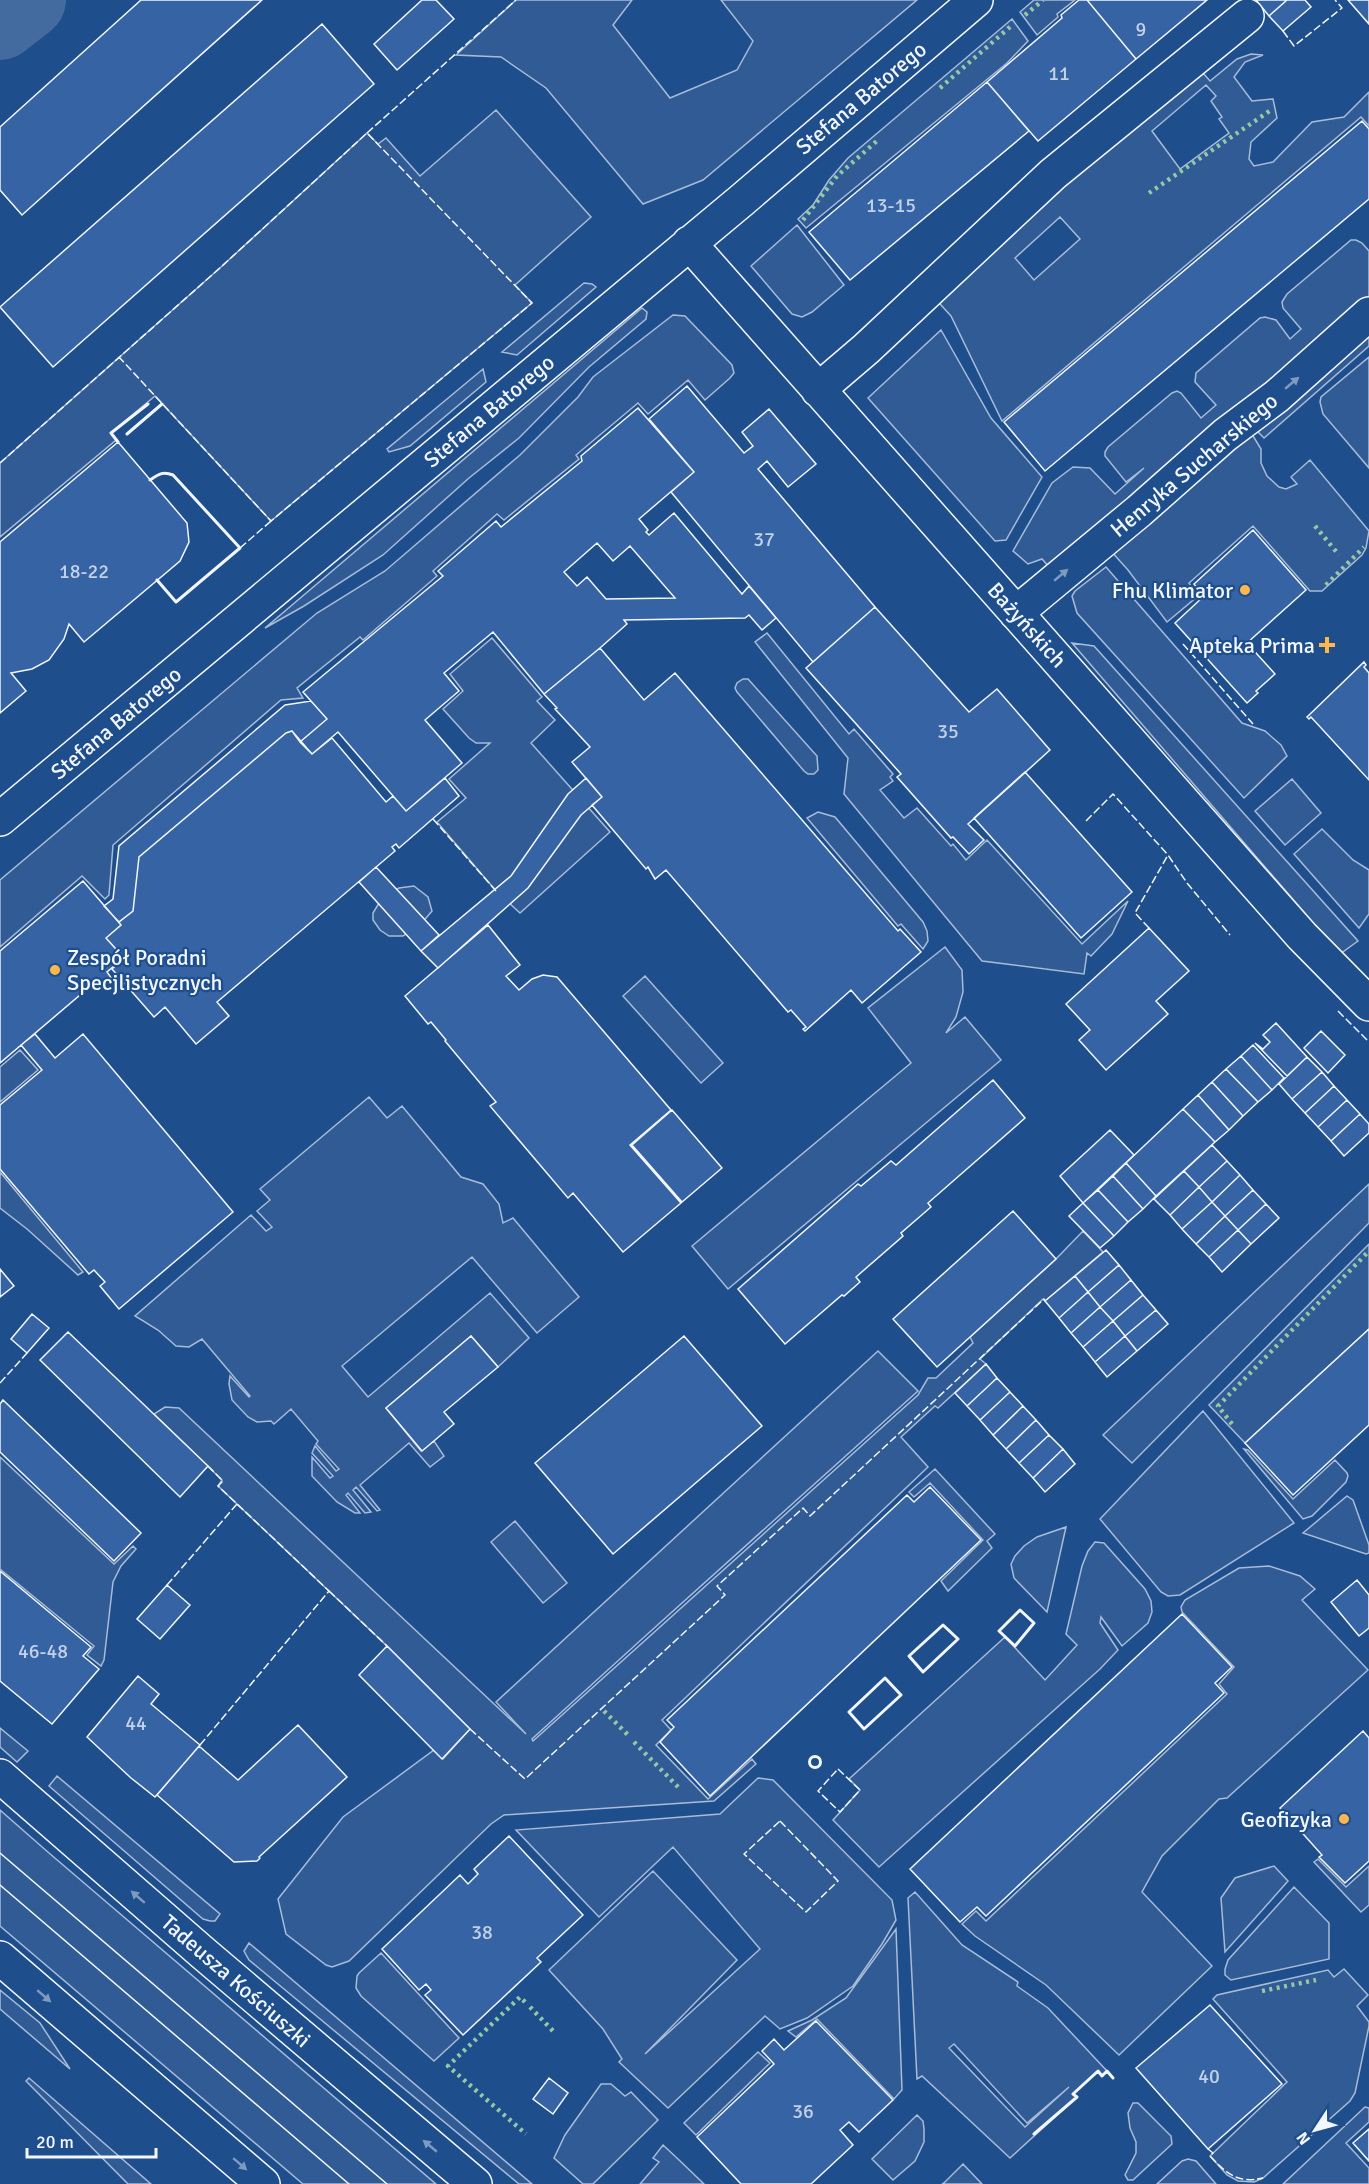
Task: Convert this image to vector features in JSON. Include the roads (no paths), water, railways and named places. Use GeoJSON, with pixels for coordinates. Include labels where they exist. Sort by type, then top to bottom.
{"type":"FeatureCollection","features":[{"type":"Feature","properties":{"kind":"street","name":"Stefana Batorego"},"geometry":{"type":"LineString","coordinates":[[0,819],[976,0]]}},
{"type":"Feature","properties":{"kind":"street"},"geometry":{"type":"LineString","coordinates":[[818,390],[866,349],[1053,174],[1247,16]]}},
{"type":"Feature","properties":{"kind":"street","name":"Bażyńskich"},"geometry":{"type":"LineString","coordinates":[[688,243],[1302,936],[1369,1004]]}},
{"type":"Feature","properties":{"kind":"street","name":"Henryka Sucharskiego"},"geometry":{"type":"LineString","coordinates":[[1016,613],[1139,511],[1225,435],[1277,396],[1369,314]]}},
{"type":"Feature","properties":{"kind":"street","name":"Tadeusza Kościuszki"},"geometry":{"type":"LineString","coordinates":[[0,1776],[203,1953],[475,2184]]}},
{"type":"Feature","properties":{"kind":"street"},"geometry":{"type":"LineString","coordinates":[[0,1958],[263,2184]]}},
{"type":"Feature","properties":{"kind":"waterway"},"geometry":{"type":"LineString","coordinates":[[0,21],[27,0]]}},
{"type":"Feature","properties":{"kind":"tram line"},"geometry":{"type":"LineString","coordinates":[[0,1853],[387,2184]]}},
{"type":"Feature","properties":{"kind":"tram line"},"geometry":{"type":"LineString","coordinates":[[0,1885],[349,2184]]}},
{"type":"Feature","properties":{"kind":"place","name":"Fhu Klimator"},"geometry":{"type":"Point","coordinates":[1245,590]}},
{"type":"Feature","properties":{"kind":"place","name":"Apteka Prima"},"geometry":{"type":"Point","coordinates":[1327,645]}},
{"type":"Feature","properties":{"kind":"place","name":"Zespół Poradni Specjlistycznych"},"geometry":{"type":"Point","coordinates":[55,970]}},
{"type":"Feature","properties":{"kind":"place","name":"Geofizyka"},"geometry":{"type":"Point","coordinates":[1344,1819]}}]}
